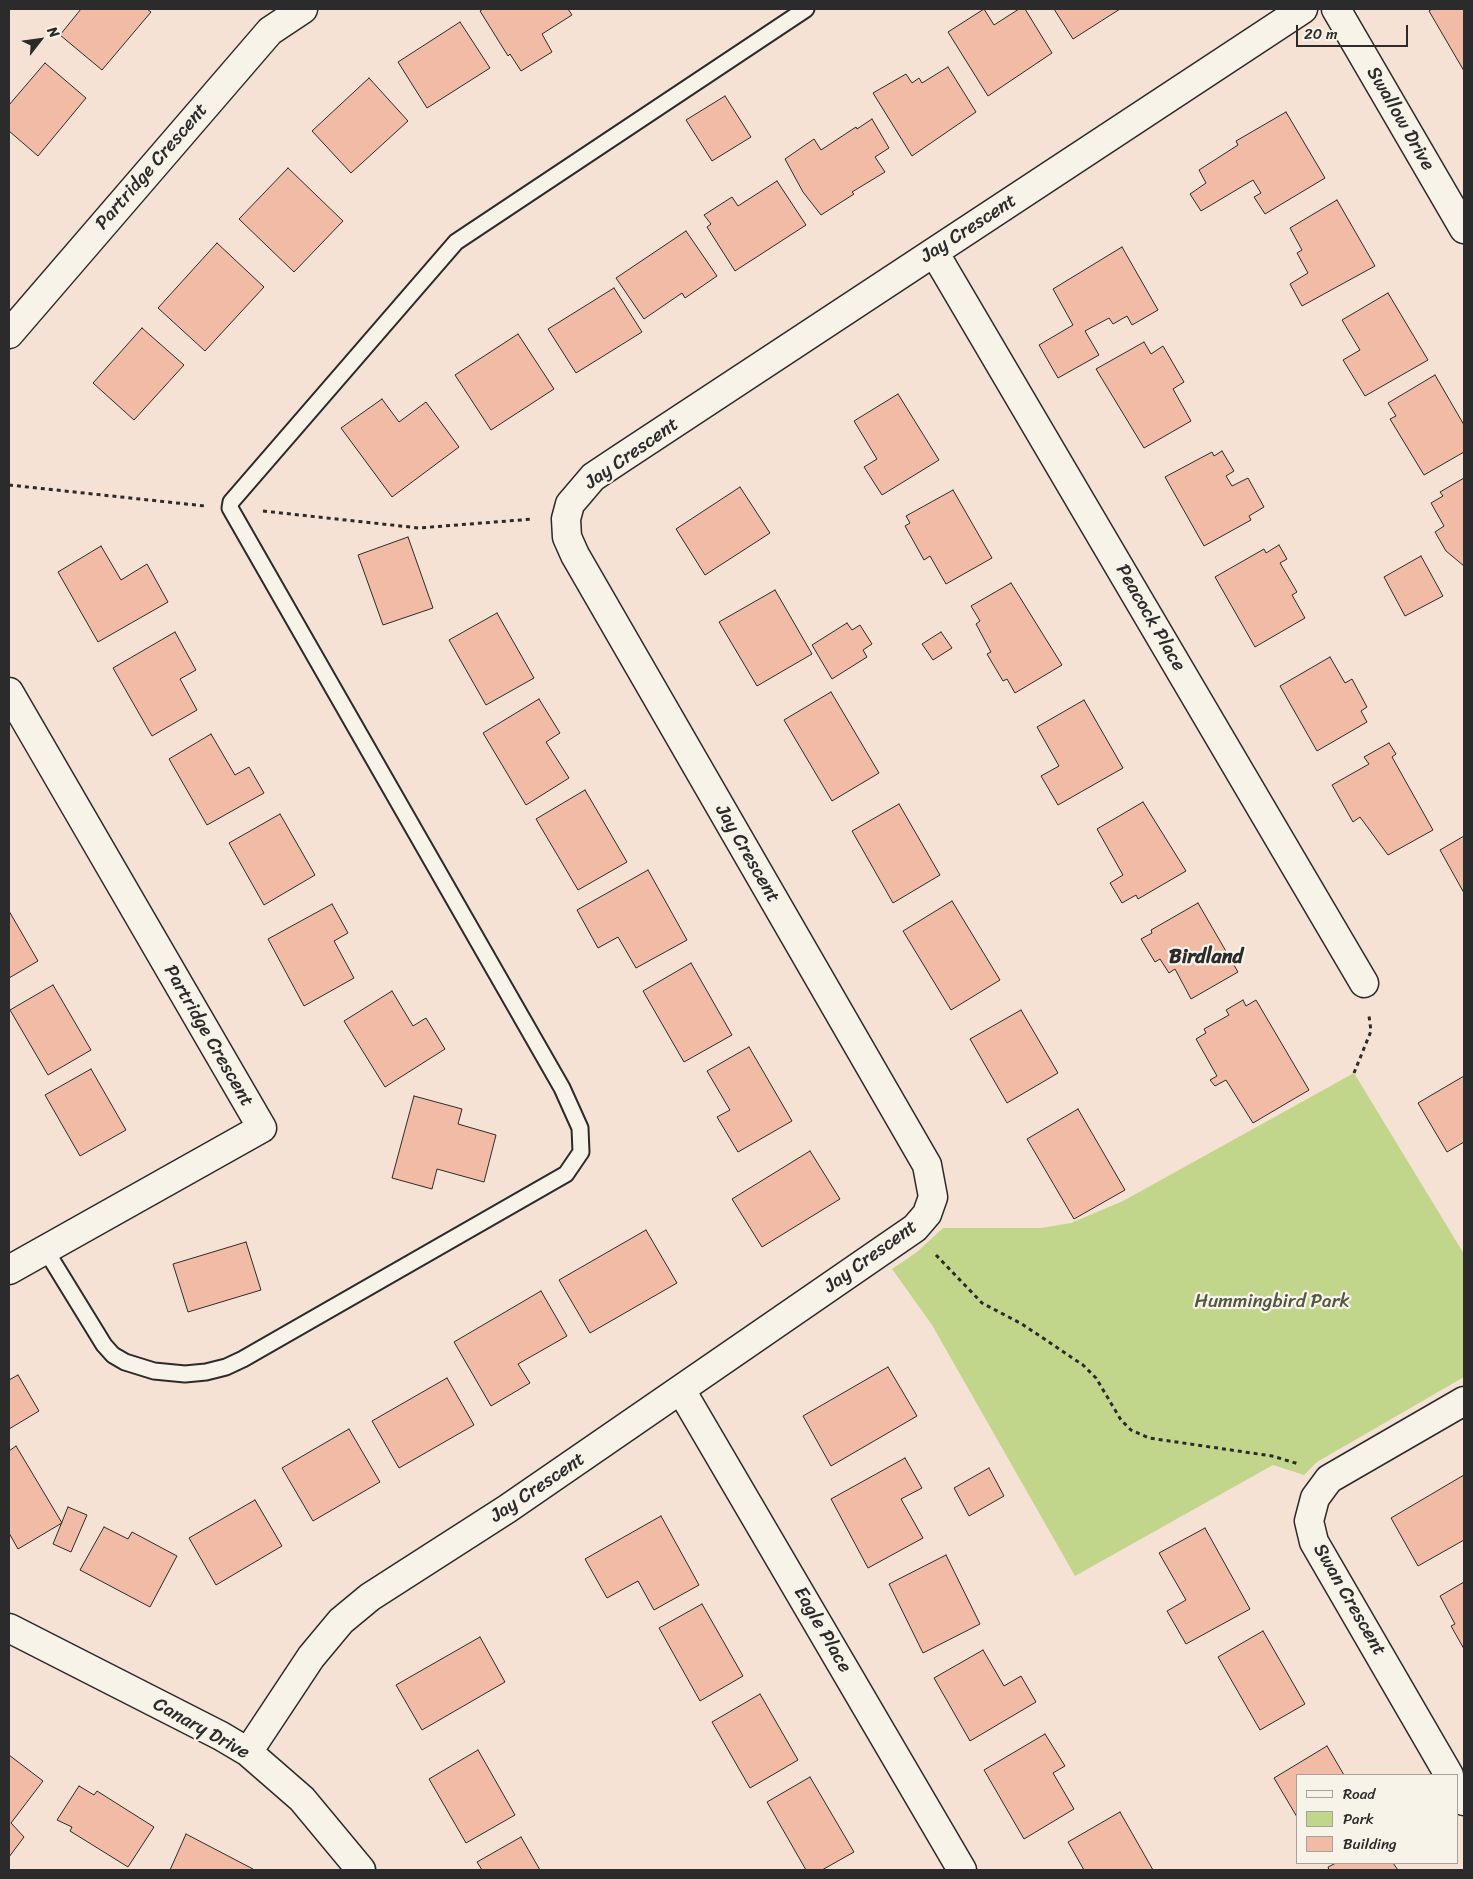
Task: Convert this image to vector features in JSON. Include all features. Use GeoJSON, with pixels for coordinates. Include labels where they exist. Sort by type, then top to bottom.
{"type":"FeatureCollection","features":[{"type":"Feature","properties":{"kind":"street","name":"Partridge Crescent"},"geometry":{"type":"LineString","coordinates":[[9,334],[270,31],[303,9]]}},
{"type":"Feature","properties":{"kind":"street","name":"Jay Crescent"},"geometry":{"type":"LineString","coordinates":[[248,1752],[311,1657],[341,1621],[370,1597],[507,1510],[914,1228],[926,1214],[933,1197],[932,1181],[927,1165],[575,555],[567,537],[566,519],[570,504],[593,477],[1302,9]]}},
{"type":"Feature","properties":{"kind":"street","name":"Swallow Drive"},"geometry":{"type":"LineString","coordinates":[[1336,9],[1464,230]]}},
{"type":"Feature","properties":{"kind":"street","name":"Peacock Place"},"geometry":{"type":"LineString","coordinates":[[934,252],[1364,984]]}},
{"type":"Feature","properties":{"kind":"street","name":"Partridge Crescent"},"geometry":{"type":"LineString","coordinates":[[9,692],[262,1128],[9,1270]]}},
{"type":"Feature","properties":{"kind":"street","name":"Eagle Place"},"geometry":{"type":"LineString","coordinates":[[681,1390],[962,1870]]}},
{"type":"Feature","properties":{"kind":"street","name":"Swan Crescent"},"geometry":{"type":"LineString","coordinates":[[1448,1774],[1314,1542],[1309,1521],[1315,1498],[1329,1479],[1464,1401]]}},
{"type":"Feature","properties":{"kind":"street","name":"Canary Drive"},"geometry":{"type":"LineString","coordinates":[[9,1628],[221,1736],[248,1752],[302,1799],[361,1870]]}},
{"type":"Feature","properties":{"kind":"street"},"geometry":{"type":"LineString","coordinates":[[1458,1790],[1464,1801]]}},
{"type":"Feature","properties":{"kind":"lane"},"geometry":{"type":"LineString","coordinates":[[45,1249],[93,1329],[113,1355],[126,1362],[154,1371],[185,1374],[206,1372],[226,1367],[243,1359],[566,1174],[581,1152],[580,1128],[562,1088],[230,508],[231,502],[456,242],[806,9]]}},
{"type":"Feature","properties":{"kind":"path"},"geometry":{"type":"LineString","coordinates":[[9,486],[211,506]]}},
{"type":"Feature","properties":{"kind":"path"},"geometry":{"type":"LineString","coordinates":[[260,511],[419,528],[536,518]]}},
{"type":"Feature","properties":{"kind":"path"},"geometry":{"type":"LineString","coordinates":[[1354,1073],[1372,1031],[1364,984]]}},
{"type":"Feature","properties":{"kind":"path"},"geometry":{"type":"LineString","coordinates":[[930,1249],[982,1303],[1022,1324],[1083,1365],[1096,1378],[1121,1420],[1131,1430],[1149,1438],[1272,1456],[1291,1460],[1302,1466]]}},
{"type":"Feature","properties":{"kind":"green space","name":"Hummingbird Park"},"geometry":{"type":"Polygon","coordinates":[[[1354,1073],[1464,1254],[1464,1377],[1317,1462],[1304,1475],[1273,1465],[1075,1576],[932,1325],[892,1269],[917,1252],[943,1228],[1041,1228],[1071,1223],[1123,1201],[1354,1073]]]}},
{"type":"Feature","properties":{"kind":"building"},"geometry":{"type":"Polygon","coordinates":[[[81,9],[147,9],[151,12],[102,70],[60,35],[81,9]]]}},
{"type":"Feature","properties":{"kind":"building"},"geometry":{"type":"Polygon","coordinates":[[[483,9],[568,9],[572,15],[542,34],[552,52],[521,71],[510,54],[508,56],[480,11],[483,9]]]}},
{"type":"Feature","properties":{"kind":"building"},"geometry":{"type":"Polygon","coordinates":[[[984,9],[994,25],[1019,9],[1025,9],[1052,53],[988,96],[948,32],[984,9]]]}},
{"type":"Feature","properties":{"kind":"building"},"geometry":{"type":"Polygon","coordinates":[[[1054,9],[1120,9],[1073,39],[1054,9]]]}},
{"type":"Feature","properties":{"kind":"building"},"geometry":{"type":"Polygon","coordinates":[[[1432,9],[1464,9],[1464,71],[1429,11],[1432,9]]]}},
{"type":"Feature","properties":{"kind":"building"},"geometry":{"type":"Polygon","coordinates":[[[460,22],[490,68],[427,108],[398,62],[460,22]]]}},
{"type":"Feature","properties":{"kind":"building"},"geometry":{"type":"Polygon","coordinates":[[[45,63],[86,98],[38,156],[9,131],[9,105],[45,63]]]}},
{"type":"Feature","properties":{"kind":"building"},"geometry":{"type":"Polygon","coordinates":[[[948,67],[976,112],[912,156],[873,93],[906,74],[912,83],[919,78],[922,83],[948,67]]]}},
{"type":"Feature","properties":{"kind":"building"},"geometry":{"type":"Polygon","coordinates":[[[369,78],[408,121],[351,173],[312,131],[369,78]]]}},
{"type":"Feature","properties":{"kind":"building"},"geometry":{"type":"Polygon","coordinates":[[[725,96],[751,137],[712,161],[686,120],[725,96]]]}},
{"type":"Feature","properties":{"kind":"building"},"geometry":{"type":"Polygon","coordinates":[[[1286,112],[1325,178],[1265,214],[1254,197],[1261,193],[1253,180],[1201,211],[1190,194],[1206,183],[1199,170],[1238,145],[1236,141],[1286,112]]]}},
{"type":"Feature","properties":{"kind":"building"},"geometry":{"type":"Polygon","coordinates":[[[872,119],[889,148],[875,157],[885,172],[852,192],[854,194],[821,215],[803,192],[785,159],[814,139],[821,150],[872,119]]]}},
{"type":"Feature","properties":{"kind":"building"},"geometry":{"type":"Polygon","coordinates":[[[288,168],[343,221],[294,272],[239,219],[288,168]]]}},
{"type":"Feature","properties":{"kind":"building"},"geometry":{"type":"Polygon","coordinates":[[[777,181],[806,225],[735,271],[707,227],[711,224],[704,215],[732,197],[738,206],[777,181]]]}},
{"type":"Feature","properties":{"kind":"building"},"geometry":{"type":"Polygon","coordinates":[[[1337,200],[1375,266],[1302,306],[1290,284],[1308,273],[1297,253],[1302,250],[1290,228],[1337,200]]]}},
{"type":"Feature","properties":{"kind":"building"},"geometry":{"type":"Polygon","coordinates":[[[686,231],[717,276],[685,298],[682,293],[644,319],[616,278],[686,231]]]}},
{"type":"Feature","properties":{"kind":"building"},"geometry":{"type":"Polygon","coordinates":[[[217,243],[264,287],[205,351],[158,308],[217,243]]]}},
{"type":"Feature","properties":{"kind":"building"},"geometry":{"type":"Polygon","coordinates":[[[1122,247],[1158,310],[1132,325],[1127,316],[1113,324],[1109,318],[1085,331],[1099,355],[1058,378],[1039,345],[1073,325],[1053,289],[1122,247]]]}},
{"type":"Feature","properties":{"kind":"building"},"geometry":{"type":"Polygon","coordinates":[[[614,288],[642,332],[576,373],[548,329],[614,288]]]}},
{"type":"Feature","properties":{"kind":"building"},"geometry":{"type":"Polygon","coordinates":[[[1388,293],[1428,360],[1365,396],[1343,360],[1360,350],[1342,320],[1388,293]]]}},
{"type":"Feature","properties":{"kind":"building"},"geometry":{"type":"Polygon","coordinates":[[[142,328],[184,365],[134,420],[93,383],[142,328]]]}},
{"type":"Feature","properties":{"kind":"building"},"geometry":{"type":"Polygon","coordinates":[[[518,334],[554,389],[491,430],[455,375],[518,334]]]}},
{"type":"Feature","properties":{"kind":"building"},"geometry":{"type":"Polygon","coordinates":[[[1144,342],[1151,354],[1163,346],[1184,382],[1173,389],[1191,421],[1144,448],[1096,369],[1144,342]]]}},
{"type":"Feature","properties":{"kind":"building"},"geometry":{"type":"Polygon","coordinates":[[[1435,375],[1464,425],[1464,452],[1424,475],[1390,419],[1396,416],[1388,403],[1435,375]]]}},
{"type":"Feature","properties":{"kind":"building"},"geometry":{"type":"Polygon","coordinates":[[[898,394],[939,460],[882,495],[864,467],[877,459],[854,421],[898,394]]]}},
{"type":"Feature","properties":{"kind":"building"},"geometry":{"type":"Polygon","coordinates":[[[382,399],[399,422],[426,402],[459,447],[392,497],[341,428],[382,399]]]}},
{"type":"Feature","properties":{"kind":"building"},"geometry":{"type":"Polygon","coordinates":[[[1222,451],[1234,471],[1226,476],[1232,486],[1248,478],[1264,507],[1249,516],[1251,520],[1204,546],[1165,477],[1212,452],[1214,456],[1222,451]]]}},
{"type":"Feature","properties":{"kind":"building"},"geometry":{"type":"Polygon","coordinates":[[[1464,478],[1464,566],[1446,551],[1435,532],[1444,526],[1431,503],[1443,496],[1440,492],[1464,478]]]}},
{"type":"Feature","properties":{"kind":"building"},"geometry":{"type":"Polygon","coordinates":[[[740,487],[770,533],[705,575],[676,529],[740,487]]]}},
{"type":"Feature","properties":{"kind":"building"},"geometry":{"type":"Polygon","coordinates":[[[953,490],[992,558],[946,584],[930,556],[924,560],[905,526],[910,523],[906,516],[953,490]]]}},
{"type":"Feature","properties":{"kind":"building"},"geometry":{"type":"Polygon","coordinates":[[[408,537],[433,608],[383,625],[358,555],[408,537]]]}},
{"type":"Feature","properties":{"kind":"building"},"geometry":{"type":"Polygon","coordinates":[[[1279,545],[1287,559],[1280,563],[1297,592],[1292,595],[1305,618],[1255,647],[1215,577],[1264,549],[1266,553],[1279,545]]]}},
{"type":"Feature","properties":{"kind":"building"},"geometry":{"type":"Polygon","coordinates":[[[101,546],[121,580],[147,564],[168,602],[98,642],[58,572],[101,546]]]}},
{"type":"Feature","properties":{"kind":"building"},"geometry":{"type":"Polygon","coordinates":[[[1421,556],[1443,596],[1405,616],[1384,577],[1421,556]]]}},
{"type":"Feature","properties":{"kind":"building"},"geometry":{"type":"Polygon","coordinates":[[[1011,583],[1062,665],[1015,693],[1007,679],[1003,681],[987,654],[991,652],[976,624],[980,621],[971,606],[1011,583]]]}},
{"type":"Feature","properties":{"kind":"building"},"geometry":{"type":"Polygon","coordinates":[[[775,590],[812,654],[757,686],[719,622],[775,590]]]}},
{"type":"Feature","properties":{"kind":"building"},"geometry":{"type":"Polygon","coordinates":[[[497,613],[534,678],[486,705],[449,640],[497,613]]]}},
{"type":"Feature","properties":{"kind":"building"},"geometry":{"type":"Polygon","coordinates":[[[847,623],[852,630],[860,625],[872,644],[863,650],[867,657],[832,679],[812,645],[847,623]]]}},
{"type":"Feature","properties":{"kind":"building"},"geometry":{"type":"Polygon","coordinates":[[[175,632],[196,670],[180,679],[197,710],[152,736],[113,668],[175,632]]]}},
{"type":"Feature","properties":{"kind":"building"},"geometry":{"type":"Polygon","coordinates":[[[941,632],[952,648],[933,660],[922,644],[941,632]]]}},
{"type":"Feature","properties":{"kind":"building"},"geometry":{"type":"Polygon","coordinates":[[[1330,657],[1345,683],[1352,679],[1367,707],[1361,711],[1367,722],[1317,751],[1280,686],[1330,657]]]}},
{"type":"Feature","properties":{"kind":"building"},"geometry":{"type":"Polygon","coordinates":[[[831,692],[879,773],[832,801],[784,720],[831,692]]]}},
{"type":"Feature","properties":{"kind":"building"},"geometry":{"type":"Polygon","coordinates":[[[539,699],[560,733],[546,742],[569,778],[526,805],[483,733],[539,699]]]}},
{"type":"Feature","properties":{"kind":"building"},"geometry":{"type":"Polygon","coordinates":[[[1084,700],[1123,768],[1058,805],[1041,776],[1059,766],[1037,727],[1084,700]]]}},
{"type":"Feature","properties":{"kind":"building"},"geometry":{"type":"Polygon","coordinates":[[[211,734],[235,775],[249,767],[264,793],[207,825],[169,759],[211,734]]]}},
{"type":"Feature","properties":{"kind":"building"},"geometry":{"type":"Polygon","coordinates":[[[1389,743],[1396,754],[1392,757],[1433,830],[1388,855],[1360,817],[1353,822],[1332,785],[1369,764],[1364,757],[1389,743]]]}},
{"type":"Feature","properties":{"kind":"building"},"geometry":{"type":"Polygon","coordinates":[[[585,790],[627,862],[578,890],[536,819],[585,790]]]}},
{"type":"Feature","properties":{"kind":"building"},"geometry":{"type":"Polygon","coordinates":[[[1143,802],[1186,871],[1138,899],[1136,895],[1122,903],[1110,883],[1123,875],[1097,829],[1143,802]]]}},
{"type":"Feature","properties":{"kind":"building"},"geometry":{"type":"Polygon","coordinates":[[[899,804],[940,875],[893,903],[852,831],[899,804]]]}},
{"type":"Feature","properties":{"kind":"building"},"geometry":{"type":"Polygon","coordinates":[[[280,814],[315,875],[264,905],[229,843],[280,814]]]}},
{"type":"Feature","properties":{"kind":"building"},"geometry":{"type":"Polygon","coordinates":[[[1464,836],[1464,893],[1440,850],[1464,836]]]}},
{"type":"Feature","properties":{"kind":"building"},"geometry":{"type":"Polygon","coordinates":[[[648,870],[687,940],[636,968],[618,937],[598,948],[577,910],[648,870]]]}},
{"type":"Feature","properties":{"kind":"building"},"geometry":{"type":"Polygon","coordinates":[[[952,901],[1000,980],[951,1010],[903,931],[952,901]]]}},
{"type":"Feature","properties":{"kind":"building"},"geometry":{"type":"Polygon","coordinates":[[[1198,903],[1238,972],[1191,999],[1175,969],[1169,973],[1160,959],[1155,962],[1141,939],[1152,933],[1151,930],[1198,903]]]}},
{"type":"Feature","properties":{"kind":"building"},"geometry":{"type":"Polygon","coordinates":[[[332,904],[348,933],[334,941],[354,978],[304,1006],[268,939],[332,904]]]}},
{"type":"Feature","properties":{"kind":"building"},"geometry":{"type":"Polygon","coordinates":[[[9,911],[38,961],[9,978],[9,911]]]}},
{"type":"Feature","properties":{"kind":"building"},"geometry":{"type":"Polygon","coordinates":[[[691,963],[732,1035],[684,1062],[643,991],[691,963]]]}},
{"type":"Feature","properties":{"kind":"building"},"geometry":{"type":"Polygon","coordinates":[[[53,985],[91,1050],[48,1075],[10,1010],[53,985]]]}},
{"type":"Feature","properties":{"kind":"building"},"geometry":{"type":"Polygon","coordinates":[[[392,991],[413,1026],[426,1018],[445,1049],[385,1087],[344,1021],[392,991]]]}},
{"type":"Feature","properties":{"kind":"building"},"geometry":{"type":"Polygon","coordinates":[[[1243,1000],[1246,1006],[1256,1000],[1309,1090],[1253,1123],[1226,1080],[1215,1086],[1210,1080],[1217,1076],[1196,1039],[1206,1033],[1204,1029],[1229,1015],[1226,1010],[1243,1000]]]}},
{"type":"Feature","properties":{"kind":"building"},"geometry":{"type":"Polygon","coordinates":[[[1021,1010],[1058,1073],[1007,1103],[970,1039],[1021,1010]]]}},
{"type":"Feature","properties":{"kind":"building"},"geometry":{"type":"Polygon","coordinates":[[[749,1047],[792,1121],[738,1152],[717,1117],[730,1110],[707,1071],[749,1047]]]}},
{"type":"Feature","properties":{"kind":"building"},"geometry":{"type":"Polygon","coordinates":[[[91,1069],[126,1130],[80,1156],[45,1095],[91,1069]]]}},
{"type":"Feature","properties":{"kind":"building"},"geometry":{"type":"Polygon","coordinates":[[[1464,1076],[1464,1142],[1447,1152],[1418,1103],[1464,1076]]]}},
{"type":"Feature","properties":{"kind":"building"},"geometry":{"type":"Polygon","coordinates":[[[414,1096],[462,1109],[458,1124],[496,1135],[484,1182],[437,1169],[432,1189],[392,1178],[414,1096]]]}},
{"type":"Feature","properties":{"kind":"building"},"geometry":{"type":"Polygon","coordinates":[[[1078,1109],[1125,1190],[1074,1219],[1027,1139],[1078,1109]]]}},
{"type":"Feature","properties":{"kind":"building"},"geometry":{"type":"Polygon","coordinates":[[[810,1151],[840,1199],[762,1247],[732,1199],[810,1151]]]}},
{"type":"Feature","properties":{"kind":"building"},"geometry":{"type":"Polygon","coordinates":[[[646,1230],[677,1283],[590,1333],[559,1280],[646,1230]]]}},
{"type":"Feature","properties":{"kind":"building"},"geometry":{"type":"Polygon","coordinates":[[[246,1242],[261,1290],[188,1312],[173,1264],[246,1242]]]}},
{"type":"Feature","properties":{"kind":"building"},"geometry":{"type":"Polygon","coordinates":[[[541,1291],[567,1336],[518,1364],[530,1383],[491,1406],[454,1342],[541,1291]]]}},
{"type":"Feature","properties":{"kind":"building"},"geometry":{"type":"Polygon","coordinates":[[[888,1367],[917,1416],[831,1466],[803,1416],[888,1367]]]}},
{"type":"Feature","properties":{"kind":"building"},"geometry":{"type":"Polygon","coordinates":[[[18,1375],[39,1411],[9,1429],[9,1380],[18,1375]]]}},
{"type":"Feature","properties":{"kind":"building"},"geometry":{"type":"Polygon","coordinates":[[[447,1378],[474,1425],[399,1468],[372,1421],[447,1378]]]}},
{"type":"Feature","properties":{"kind":"building"},"geometry":{"type":"Polygon","coordinates":[[[349,1429],[380,1482],[313,1521],[282,1468],[349,1429]]]}},
{"type":"Feature","properties":{"kind":"building"},"geometry":{"type":"Polygon","coordinates":[[[16,1446],[62,1523],[18,1549],[9,1533],[9,1451],[16,1446]]]}},
{"type":"Feature","properties":{"kind":"building"},"geometry":{"type":"Polygon","coordinates":[[[905,1458],[922,1488],[901,1499],[923,1538],[868,1568],[831,1499],[905,1458]]]}},
{"type":"Feature","properties":{"kind":"building"},"geometry":{"type":"Polygon","coordinates":[[[989,1468],[1004,1496],[969,1516],[954,1488],[989,1468]]]}},
{"type":"Feature","properties":{"kind":"building"},"geometry":{"type":"Polygon","coordinates":[[[1464,1475],[1464,1540],[1418,1566],[1391,1518],[1464,1475]]]}},
{"type":"Feature","properties":{"kind":"building"},"geometry":{"type":"Polygon","coordinates":[[[255,1500],[282,1546],[216,1585],[189,1538],[255,1500]]]}},
{"type":"Feature","properties":{"kind":"building"},"geometry":{"type":"Polygon","coordinates":[[[68,1507],[87,1515],[71,1552],[53,1544],[68,1507]]]}},
{"type":"Feature","properties":{"kind":"building"},"geometry":{"type":"Polygon","coordinates":[[[661,1516],[699,1585],[654,1610],[638,1581],[607,1598],[585,1559],[661,1516]]]}},
{"type":"Feature","properties":{"kind":"building"},"geometry":{"type":"Polygon","coordinates":[[[104,1527],[128,1539],[132,1532],[177,1556],[150,1607],[80,1570],[104,1527]]]}},
{"type":"Feature","properties":{"kind":"building"},"geometry":{"type":"Polygon","coordinates":[[[1205,1528],[1250,1609],[1186,1644],[1167,1611],[1186,1600],[1159,1553],[1205,1528]]]}},
{"type":"Feature","properties":{"kind":"building"},"geometry":{"type":"Polygon","coordinates":[[[946,1555],[980,1624],[923,1653],[889,1584],[946,1555]]]}},
{"type":"Feature","properties":{"kind":"building"},"geometry":{"type":"Polygon","coordinates":[[[1464,1582],[1464,1649],[1451,1626],[1455,1624],[1440,1596],[1464,1582]]]}},
{"type":"Feature","properties":{"kind":"building"},"geometry":{"type":"Polygon","coordinates":[[[702,1604],[743,1676],[700,1701],[659,1628],[702,1604]]]}},
{"type":"Feature","properties":{"kind":"building"},"geometry":{"type":"Polygon","coordinates":[[[1263,1631],[1305,1704],[1260,1730],[1218,1657],[1263,1631]]]}},
{"type":"Feature","properties":{"kind":"building"},"geometry":{"type":"Polygon","coordinates":[[[480,1637],[505,1682],[422,1730],[396,1685],[480,1637]]]}},
{"type":"Feature","properties":{"kind":"building"},"geometry":{"type":"Polygon","coordinates":[[[983,1650],[1004,1686],[1021,1676],[1036,1702],[970,1741],[934,1678],[983,1650]]]}},
{"type":"Feature","properties":{"kind":"building"},"geometry":{"type":"Polygon","coordinates":[[[760,1694],[798,1760],[750,1788],[712,1722],[760,1694]]]}},
{"type":"Feature","properties":{"kind":"building"},"geometry":{"type":"Polygon","coordinates":[[[1045,1734],[1065,1766],[1053,1773],[1074,1809],[1024,1839],[984,1770],[1045,1734]]]}},
{"type":"Feature","properties":{"kind":"building"},"geometry":{"type":"Polygon","coordinates":[[[1327,1746],[1343,1774],[1296,1774],[1296,1815],[1274,1778],[1327,1746]]]}},
{"type":"Feature","properties":{"kind":"building"},"geometry":{"type":"Polygon","coordinates":[[[478,1750],[515,1815],[466,1843],[429,1779],[478,1750]]]}},
{"type":"Feature","properties":{"kind":"building"},"geometry":{"type":"Polygon","coordinates":[[[9,1755],[43,1781],[11,1823],[24,1837],[9,1857],[9,1755]]]}},
{"type":"Feature","properties":{"kind":"building"},"geometry":{"type":"Polygon","coordinates":[[[810,1777],[854,1852],[822,1870],[806,1870],[767,1802],[810,1777]]]}},
{"type":"Feature","properties":{"kind":"building"},"geometry":{"type":"Polygon","coordinates":[[[79,1786],[94,1795],[97,1791],[154,1827],[128,1867],[70,1831],[72,1827],[57,1820],[79,1786]]]}},
{"type":"Feature","properties":{"kind":"building"},"geometry":{"type":"Polygon","coordinates":[[[1120,1812],[1153,1870],[1084,1870],[1068,1842],[1120,1812]]]}},
{"type":"Feature","properties":{"kind":"building"},"geometry":{"type":"Polygon","coordinates":[[[186,1834],[253,1869],[253,1870],[170,1870],[186,1834]]]}},
{"type":"Feature","properties":{"kind":"building"},"geometry":{"type":"Polygon","coordinates":[[[521,1837],[540,1870],[482,1870],[477,1862],[521,1837]]]}},
{"type":"Feature","properties":{"kind":"building"},"geometry":{"type":"Polygon","coordinates":[[[1334,1864],[1394,1864],[1398,1870],[1329,1870],[1328,1867],[1334,1864]]]}},
{"type":"Feature","properties":{"kind":"district","name":"Birdland"},"geometry":{"type":"Point","coordinates":[1206,958]}}]}
